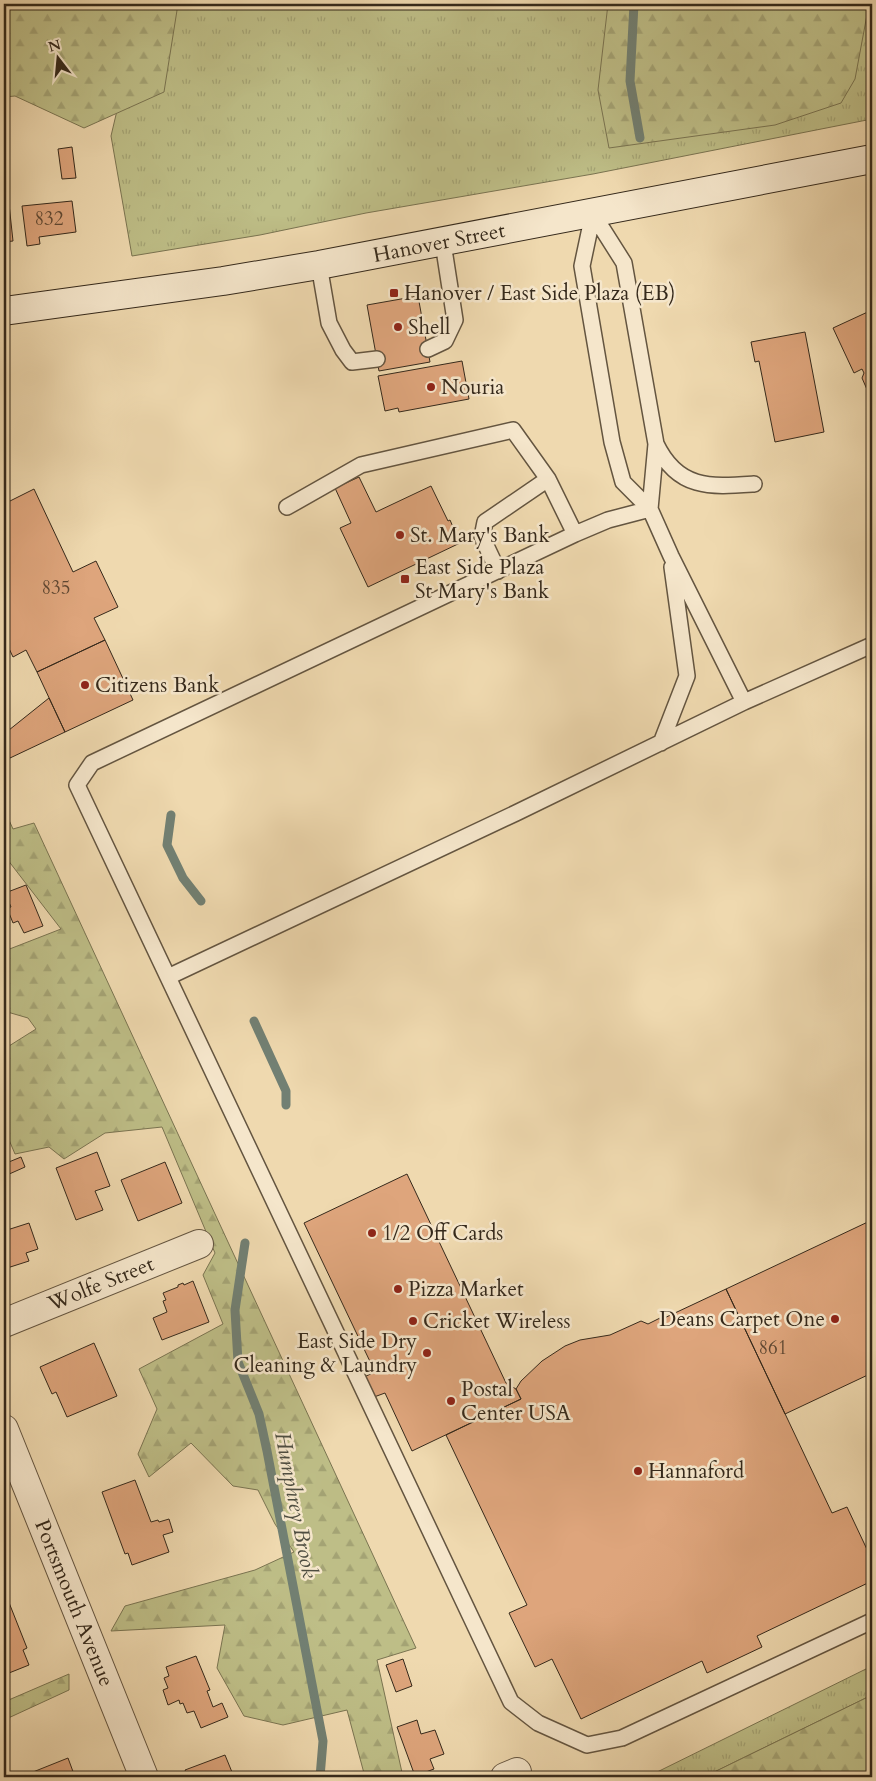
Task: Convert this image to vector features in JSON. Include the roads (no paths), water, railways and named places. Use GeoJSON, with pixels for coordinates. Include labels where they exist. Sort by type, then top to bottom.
{"type":"FeatureCollection","features":[{"type":"Feature","properties":{"kind":"main road","name":"Hanover Street"},"geometry":{"type":"LineString","coordinates":[[4,311],[223,281],[319,265],[872,159]]}},
{"type":"Feature","properties":{"kind":"main road","name":"Wolfe Street"},"geometry":{"type":"LineString","coordinates":[[4,1323],[199,1244]]}},
{"type":"Feature","properties":{"kind":"main road","name":"Portsmouth Avenue"},"geometry":{"type":"LineString","coordinates":[[4,1429],[144,1777]]}},
{"type":"Feature","properties":{"kind":"lane"},"geometry":{"type":"LineString","coordinates":[[593,214],[624,263],[656,444],[662,458],[680,474],[697,484],[716,487],[754,484]]}},
{"type":"Feature","properties":{"kind":"lane"},"geometry":{"type":"LineString","coordinates":[[593,214],[582,266],[612,442],[623,482],[650,510],[744,702]]}},
{"type":"Feature","properties":{"kind":"lane"},"geometry":{"type":"LineString","coordinates":[[428,349],[446,341],[454,320],[443,242]]}},
{"type":"Feature","properties":{"kind":"lane"},"geometry":{"type":"LineString","coordinates":[[319,265],[329,323],[343,350],[352,362],[377,359]]}},
{"type":"Feature","properties":{"kind":"lane"},"geometry":{"type":"LineString","coordinates":[[288,507],[361,465],[513,430],[548,479],[575,534]]}},
{"type":"Feature","properties":{"kind":"lane"},"geometry":{"type":"LineString","coordinates":[[650,510],[656,444]]}},
{"type":"Feature","properties":{"kind":"lane"},"geometry":{"type":"LineString","coordinates":[[498,571],[482,537],[485,522],[548,479]]}},
{"type":"Feature","properties":{"kind":"lane"},"geometry":{"type":"LineString","coordinates":[[650,510],[608,520],[575,534],[92,763],[78,785],[511,1702],[538,1724],[587,1745],[622,1738],[872,1621]]}},
{"type":"Feature","properties":{"kind":"lane"},"geometry":{"type":"LineString","coordinates":[[661,743],[687,676],[671,556]]}},
{"type":"Feature","properties":{"kind":"lane"},"geometry":{"type":"LineString","coordinates":[[168,977],[744,702],[872,645]]}},
{"type":"Feature","properties":{"kind":"waterway","name":"Humphrey Brook"},"geometry":{"type":"LineString","coordinates":[[634,4],[630,81],[640,138]]}},
{"type":"Feature","properties":{"kind":"waterway","name":"Humphrey Brook"},"geometry":{"type":"LineString","coordinates":[[171,815],[167,845],[183,878],[201,901]]}},
{"type":"Feature","properties":{"kind":"waterway","name":"Humphrey Brook"},"geometry":{"type":"LineString","coordinates":[[254,1021],[286,1091],[286,1105]]}},
{"type":"Feature","properties":{"kind":"waterway","name":"Humphrey Brook"},"geometry":{"type":"LineString","coordinates":[[245,1243],[235,1310],[238,1362],[259,1414],[267,1451],[323,1741],[320,1777]]}},
{"type":"Feature","properties":{"kind":"place","name":"Hanover / East Side Plaza (EB)"},"geometry":{"type":"Point","coordinates":[394,293]}},
{"type":"Feature","properties":{"kind":"place","name":"Shell"},"geometry":{"type":"Point","coordinates":[398,327]}},
{"type":"Feature","properties":{"kind":"place","name":"Nouria"},"geometry":{"type":"Point","coordinates":[431,387]}},
{"type":"Feature","properties":{"kind":"place","name":"St. Mary's Bank"},"geometry":{"type":"Point","coordinates":[400,535]}},
{"type":"Feature","properties":{"kind":"place","name":"East Side Plaza St Mary's Bank"},"geometry":{"type":"Point","coordinates":[405,579]}},
{"type":"Feature","properties":{"kind":"place","name":"Citizens Bank"},"geometry":{"type":"Point","coordinates":[85,685]}},
{"type":"Feature","properties":{"kind":"place","name":"1/2 Off Cards"},"geometry":{"type":"Point","coordinates":[372,1233]}},
{"type":"Feature","properties":{"kind":"place","name":"Pizza Market"},"geometry":{"type":"Point","coordinates":[398,1289]}},
{"type":"Feature","properties":{"kind":"place","name":"Deans Carpet One"},"geometry":{"type":"Point","coordinates":[835,1319]}},
{"type":"Feature","properties":{"kind":"place","name":"Cricket Wireless"},"geometry":{"type":"Point","coordinates":[413,1321]}},
{"type":"Feature","properties":{"kind":"place","name":"East Side Dry Cleaning & Laundry"},"geometry":{"type":"Point","coordinates":[427,1353]}},
{"type":"Feature","properties":{"kind":"place","name":"Postal Center USA"},"geometry":{"type":"Point","coordinates":[451,1401]}},
{"type":"Feature","properties":{"kind":"place","name":"Hannaford"},"geometry":{"type":"Point","coordinates":[638,1471]}}]}
